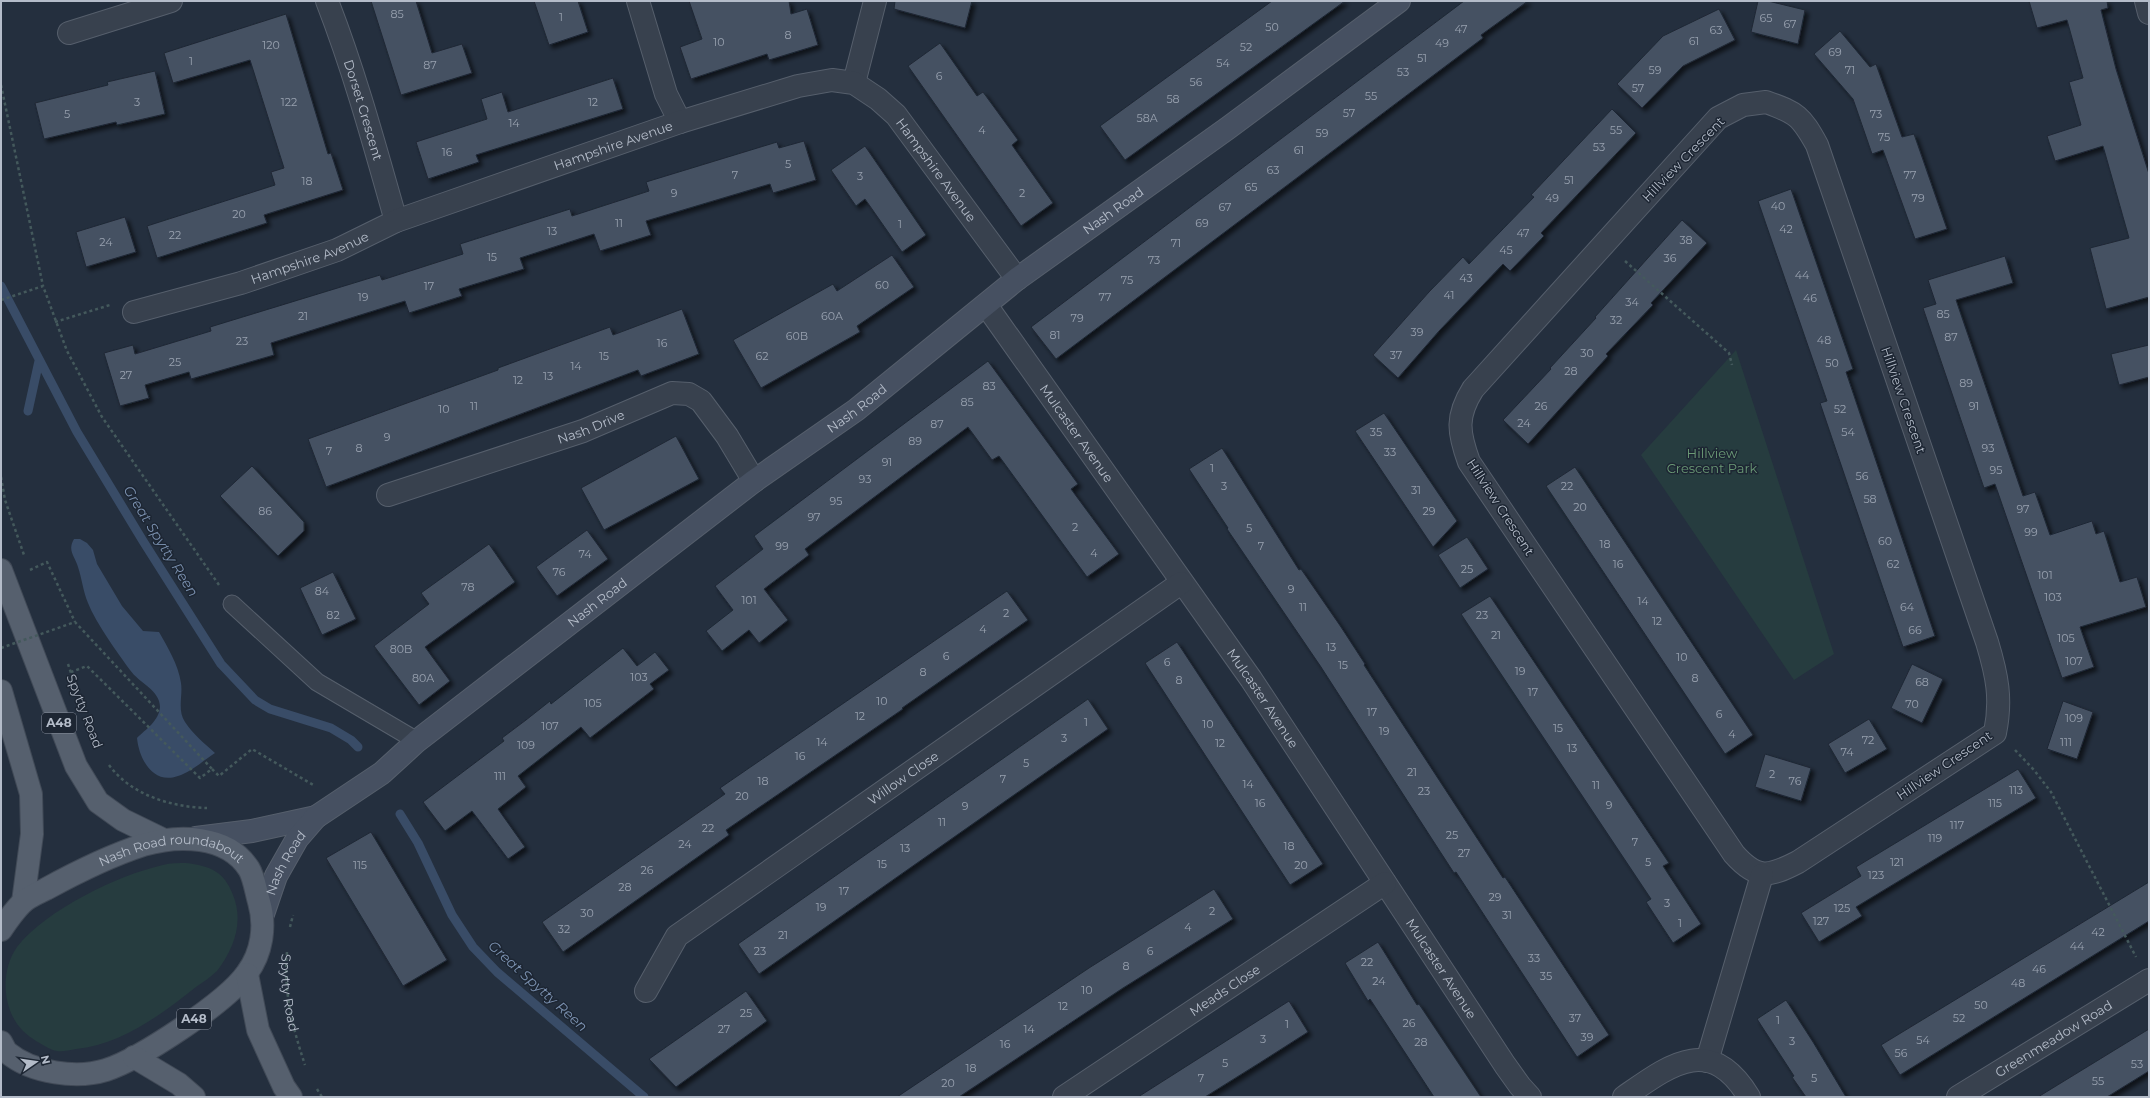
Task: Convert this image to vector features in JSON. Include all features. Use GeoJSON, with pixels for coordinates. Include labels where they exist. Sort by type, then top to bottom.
{"type":"FeatureCollection","features":[{"type":"Feature","properties":{"kind":"main road","name":"A48"},"geometry":{"type":"LineString","coordinates":[[1,570],[76,766],[98,802],[122,820],[162,839]]}},
{"type":"Feature","properties":{"kind":"main road"},"geometry":{"type":"LineString","coordinates":[[1,691],[31,794],[32,834],[23,902]]}},
{"type":"Feature","properties":{"kind":"main road","name":"Nash Road roundabout"},"geometry":{"type":"LineString","coordinates":[[1,930],[23,902],[74,874],[126,851],[162,839],[192,838],[216,844],[232,852],[249,869],[263,914],[261,948],[247,974],[213,1006],[134,1057],[106,1070],[75,1075],[42,1071],[3,1050]]}},
{"type":"Feature","properties":{"kind":"main road"},"geometry":{"type":"LineString","coordinates":[[247,974],[258,1030],[284,1087],[291,1097]]}},
{"type":"Feature","properties":{"kind":"main road"},"geometry":{"type":"LineString","coordinates":[[134,1057],[179,1084],[194,1097]]}},
{"type":"Feature","properties":{"kind":"street"},"geometry":{"type":"LineString","coordinates":[[69,33],[171,1]]}},
{"type":"Feature","properties":{"kind":"street","name":"Dorset Crescent"},"geometry":{"type":"LineString","coordinates":[[327,1],[347,52],[372,133],[396,221]]}},
{"type":"Feature","properties":{"kind":"street"},"geometry":{"type":"LineString","coordinates":[[638,1],[666,94],[680,122]]}},
{"type":"Feature","properties":{"kind":"street"},"geometry":{"type":"LineString","coordinates":[[854,83],[875,1]]}},
{"type":"Feature","properties":{"kind":"street","name":"Nash Road"},"geometry":{"type":"LineString","coordinates":[[263,914],[276,876],[298,839],[316,817],[382,773],[417,740],[754,481],[856,410],[1017,280],[1228,128],[1399,1]]}},
{"type":"Feature","properties":{"kind":"street"},"geometry":{"type":"LineString","coordinates":[[2146,1],[2149,13]]}},
{"type":"Feature","properties":{"kind":"street","name":"Hampshire Avenue"},"geometry":{"type":"LineString","coordinates":[[134,312],[241,283],[337,250],[396,221],[680,122],[798,86],[832,80],[854,83],[878,99],[896,115],[1017,280]]}},
{"type":"Feature","properties":{"kind":"street","name":"Hillview Crescent"},"geometry":{"type":"LineString","coordinates":[[1766,102],[1788,110],[1805,123],[1817,145],[1994,665],[1999,689],[2000,712],[1995,733],[1798,862],[1772,874],[1762,875],[1744,865],[1734,854],[1469,462],[1462,441],[1460,423],[1464,404],[1473,389],[1718,118],[1743,105],[1766,102]]}},
{"type":"Feature","properties":{"kind":"street","name":"Mulcaster Avenue"},"geometry":{"type":"LineString","coordinates":[[986,305],[1251,679],[1505,1065],[1530,1097]]}},
{"type":"Feature","properties":{"kind":"street","name":"Nash Drive"},"geometry":{"type":"LineString","coordinates":[[388,495],[576,434],[672,393],[689,394],[701,401],[727,436],[754,481]]}},
{"type":"Feature","properties":{"kind":"street","name":"Willow Close"},"geometry":{"type":"LineString","coordinates":[[646,991],[677,936],[1181,582]]}},
{"type":"Feature","properties":{"kind":"street","name":"Nash Road"},"geometry":{"type":"LineString","coordinates":[[192,838],[252,831],[316,817]]}},
{"type":"Feature","properties":{"kind":"street"},"geometry":{"type":"LineString","coordinates":[[1707,1061],[1762,875]]}},
{"type":"Feature","properties":{"kind":"street","name":"Meads Close"},"geometry":{"type":"LineString","coordinates":[[1064,1097],[1385,883]]}},
{"type":"Feature","properties":{"kind":"street","name":"Greenmeadow Road"},"geometry":{"type":"LineString","coordinates":[[1958,1097],[2149,980]]}},
{"type":"Feature","properties":{"kind":"street"},"geometry":{"type":"LineString","coordinates":[[1624,1097],[1663,1070],[1674,1065],[1696,1059],[1707,1061],[1728,1071],[1747,1096]]}},
{"type":"Feature","properties":{"kind":"lane"},"geometry":{"type":"LineString","coordinates":[[232,604],[317,682],[417,740]]}},
{"type":"Feature","properties":{"kind":"path"},"geometry":{"type":"LineString","coordinates":[[1,85],[43,286],[55,322],[84,385],[102,417],[232,604]]}},
{"type":"Feature","properties":{"kind":"path"},"geometry":{"type":"LineString","coordinates":[[1604,243],[1729,353],[1732,365]]}},
{"type":"Feature","properties":{"kind":"path"},"geometry":{"type":"LineString","coordinates":[[1,300],[43,286]]}},
{"type":"Feature","properties":{"kind":"path"},"geometry":{"type":"LineString","coordinates":[[55,322],[125,301],[134,312]]}},
{"type":"Feature","properties":{"kind":"path"},"geometry":{"type":"LineString","coordinates":[[1,477],[6,500],[25,557]]}},
{"type":"Feature","properties":{"kind":"path"},"geometry":{"type":"LineString","coordinates":[[30,570],[47,562],[75,622],[219,776],[252,749],[341,801]]}},
{"type":"Feature","properties":{"kind":"path"},"geometry":{"type":"LineString","coordinates":[[28,563],[33,577]]}},
{"type":"Feature","properties":{"kind":"path"},"geometry":{"type":"LineString","coordinates":[[1,648],[75,622]]}},
{"type":"Feature","properties":{"kind":"path"},"geometry":{"type":"LineString","coordinates":[[53,628],[56,635]]}},
{"type":"Feature","properties":{"kind":"path","name":"Spytty Road"},"geometry":{"type":"LineString","coordinates":[[65,657],[73,679]]}},
{"type":"Feature","properties":{"kind":"path"},"geometry":{"type":"LineString","coordinates":[[71,672],[87,666],[200,778],[212,769]]}},
{"type":"Feature","properties":{"kind":"path"},"geometry":{"type":"LineString","coordinates":[[1995,733],[2030,765],[2051,792],[2149,980]]}},
{"type":"Feature","properties":{"kind":"path","name":"Spytty Road"},"geometry":{"type":"LineString","coordinates":[[104,760],[115,773],[146,795],[181,806],[214,808]]}},
{"type":"Feature","properties":{"kind":"path"},"geometry":{"type":"LineString","coordinates":[[290,928],[294,908]]}},
{"type":"Feature","properties":{"kind":"path","name":"Spytty Road"},"geometry":{"type":"LineString","coordinates":[[288,950],[288,996],[294,1033],[306,1068]]}},
{"type":"Feature","properties":{"kind":"path"},"geometry":{"type":"LineString","coordinates":[[316,1085],[322,1097]]}},
{"type":"Feature","properties":{"kind":"green space","name":"Hillview Crescent Park"},"geometry":{"type":"Polygon","coordinates":[[[1736,350],[1834,654],[1794,680],[1641,455],[1736,350]]]}},
{"type":"Feature","properties":{"kind":"green space"},"geometry":{"type":"Polygon","coordinates":[[[186,863],[209,868],[221,875],[233,895],[236,905],[238,915],[236,935],[228,954],[217,971],[169,1008],[140,1027],[125,1035],[93,1046],[66,1051],[57,1051],[36,1041],[23,1031],[16,1022],[7,1002],[6,979],[8,967],[17,947],[30,933],[64,907],[125,877],[169,864],[186,863]]]}},
{"type":"Feature","properties":{"kind":"water"},"geometry":{"type":"Polygon","coordinates":[[[74,539],[80,539],[87,543],[93,550],[97,564],[122,606],[143,631],[159,632],[172,656],[180,676],[181,713],[185,722],[192,731],[215,753],[193,769],[183,774],[169,778],[161,777],[144,762],[138,746],[137,738],[155,721],[160,707],[159,701],[153,691],[130,670],[96,619],[86,598],[78,567],[71,550],[74,539]]]}},
{"type":"Feature","properties":{"kind":"building"},"geometry":{"type":"Polygon","coordinates":[[[371,1],[416,1],[432,53],[462,44],[472,73],[401,95],[371,1]]]}},
{"type":"Feature","properties":{"kind":"building"},"geometry":{"type":"Polygon","coordinates":[[[534,1],[578,1],[588,32],[549,45],[534,1]]]}},
{"type":"Feature","properties":{"kind":"building"},"geometry":{"type":"Polygon","coordinates":[[[689,1],[789,1],[791,14],[807,9],[818,45],[769,60],[767,54],[691,79],[680,47],[702,39],[689,1]]]}},
{"type":"Feature","properties":{"kind":"building"},"geometry":{"type":"Polygon","coordinates":[[[895,1],[972,1],[965,28],[894,9],[895,1]]]}},
{"type":"Feature","properties":{"kind":"building"},"geometry":{"type":"Polygon","coordinates":[[[1272,1],[1345,1],[1125,160],[1100,126],[1272,1]]]}},
{"type":"Feature","properties":{"kind":"building"},"geometry":{"type":"Polygon","coordinates":[[[1464,1],[1528,1],[1481,35],[1483,38],[1056,359],[1031,327],[1464,1]]]}},
{"type":"Feature","properties":{"kind":"building"},"geometry":{"type":"Polygon","coordinates":[[[1758,1],[1768,1],[1805,10],[1798,44],[1751,32],[1758,1]]]}},
{"type":"Feature","properties":{"kind":"building"},"geometry":{"type":"Polygon","coordinates":[[[2029,1],[2107,1],[2108,8],[2101,10],[2116,69],[2149,174],[2149,297],[2106,309],[2090,248],[2129,238],[2103,146],[2055,161],[2047,136],[2081,125],[2069,82],[2083,78],[2067,20],[2037,28],[2029,1]]]}},
{"type":"Feature","properties":{"kind":"building"},"geometry":{"type":"Polygon","coordinates":[[[1719,9],[1735,40],[1683,66],[1642,108],[1617,84],[1663,36],[1719,9]]]}},
{"type":"Feature","properties":{"kind":"building"},"geometry":{"type":"Polygon","coordinates":[[[286,14],[328,154],[331,153],[343,190],[264,215],[267,223],[157,258],[147,226],[275,185],[271,172],[284,168],[250,60],[173,83],[164,53],[286,14]]]}},
{"type":"Feature","properties":{"kind":"building"},"geometry":{"type":"Polygon","coordinates":[[[1840,31],[1870,67],[1876,64],[1902,137],[1914,134],[1947,229],[1915,239],[1883,150],[1872,154],[1853,99],[1814,54],[1840,31]]]}},
{"type":"Feature","properties":{"kind":"building"},"geometry":{"type":"Polygon","coordinates":[[[940,43],[977,96],[983,92],[1018,140],[1012,145],[1053,203],[1021,226],[908,66],[940,43]]]}},
{"type":"Feature","properties":{"kind":"building"},"geometry":{"type":"Polygon","coordinates":[[[155,71],[165,114],[117,125],[116,122],[44,139],[35,103],[108,85],[107,82],[155,71]]]}},
{"type":"Feature","properties":{"kind":"building"},"geometry":{"type":"Polygon","coordinates":[[[613,78],[623,109],[476,155],[479,162],[428,179],[416,142],[487,119],[481,99],[502,92],[508,112],[613,78]]]}},
{"type":"Feature","properties":{"kind":"building"},"geometry":{"type":"Polygon","coordinates":[[[1612,109],[1636,133],[1541,233],[1544,236],[1510,271],[1503,264],[1439,331],[1398,378],[1373,355],[1429,292],[1463,257],[1469,264],[1534,197],[1531,195],[1612,109]]]}},
{"type":"Feature","properties":{"kind":"building"},"geometry":{"type":"Polygon","coordinates":[[[804,141],[816,180],[773,193],[770,184],[646,221],[651,235],[600,251],[594,234],[520,258],[524,269],[459,289],[462,296],[409,313],[405,301],[271,343],[274,355],[191,379],[189,372],[145,385],[149,398],[120,406],[104,353],[133,345],[135,354],[211,331],[210,327],[380,275],[382,280],[463,254],[460,244],[570,209],[572,216],[649,191],[646,182],[777,142],[779,148],[804,141]]]}},
{"type":"Feature","properties":{"kind":"building"},"geometry":{"type":"Polygon","coordinates":[[[865,146],[926,235],[902,252],[865,199],[856,206],[831,170],[865,146]]]}},
{"type":"Feature","properties":{"kind":"building"},"geometry":{"type":"Polygon","coordinates":[[[1791,189],[1853,369],[1846,372],[1935,636],[1903,647],[1820,403],[1827,401],[1758,201],[1791,189]]]}},
{"type":"Feature","properties":{"kind":"building"},"geometry":{"type":"Polygon","coordinates":[[[125,217],[136,252],[86,267],[76,232],[125,217]]]}},
{"type":"Feature","properties":{"kind":"building"},"geometry":{"type":"Polygon","coordinates":[[[1682,220],[1707,243],[1651,303],[1653,305],[1606,354],[1608,356],[1528,444],[1503,420],[1551,369],[1550,368],[1682,220]]]}},
{"type":"Feature","properties":{"kind":"building"},"geometry":{"type":"Polygon","coordinates":[[[892,255],[914,287],[857,326],[860,332],[761,388],[733,340],[833,284],[837,291],[892,255]]]}},
{"type":"Feature","properties":{"kind":"building"},"geometry":{"type":"Polygon","coordinates":[[[2005,256],[2013,283],[1956,300],[2023,496],[2035,492],[2050,535],[2092,521],[2096,534],[2104,531],[2120,582],[2137,577],[2146,607],[2080,627],[2094,667],[2062,678],[1995,484],[1984,488],[1923,308],[1936,304],[1928,280],[2005,256]]]}},
{"type":"Feature","properties":{"kind":"building"},"geometry":{"type":"Polygon","coordinates":[[[682,309],[699,354],[641,376],[638,370],[326,487],[308,439],[498,370],[498,368],[610,327],[613,335],[682,309]]]}},
{"type":"Feature","properties":{"kind":"building"},"geometry":{"type":"Polygon","coordinates":[[[2149,345],[2149,377],[2119,385],[2111,354],[2149,345]]]}},
{"type":"Feature","properties":{"kind":"building"},"geometry":{"type":"Polygon","coordinates":[[[988,361],[1078,484],[1071,489],[1119,554],[1087,577],[999,456],[992,460],[968,427],[805,549],[809,555],[764,589],[788,620],[759,643],[749,630],[722,651],[706,631],[733,610],[715,586],[763,549],[754,536],[988,361]]]}},
{"type":"Feature","properties":{"kind":"building"},"geometry":{"type":"Polygon","coordinates":[[[1384,413],[1457,521],[1433,547],[1355,431],[1384,413]]]}},
{"type":"Feature","properties":{"kind":"building"},"geometry":{"type":"Polygon","coordinates":[[[676,436],[699,479],[604,530],[581,488],[676,436]]]}},
{"type":"Feature","properties":{"kind":"building"},"geometry":{"type":"Polygon","coordinates":[[[1222,448],[1299,570],[1301,569],[1341,627],[1365,664],[1364,665],[1503,878],[1505,877],[1609,1035],[1577,1057],[1456,872],[1454,873],[1321,667],[1227,529],[1228,528],[1189,469],[1222,448]]]}},
{"type":"Feature","properties":{"kind":"building"},"geometry":{"type":"Polygon","coordinates":[[[252,466],[304,522],[304,531],[278,556],[220,496],[252,466]]]}},
{"type":"Feature","properties":{"kind":"building"},"geometry":{"type":"Polygon","coordinates":[[[1575,467],[1753,735],[1725,754],[1546,486],[1575,467]]]}},
{"type":"Feature","properties":{"kind":"building"},"geometry":{"type":"Polygon","coordinates":[[[587,530],[608,559],[557,596],[536,567],[587,530]]]}},
{"type":"Feature","properties":{"kind":"building"},"geometry":{"type":"Polygon","coordinates":[[[1467,537],[1488,569],[1460,588],[1438,555],[1467,537]]]}},
{"type":"Feature","properties":{"kind":"building"},"geometry":{"type":"Polygon","coordinates":[[[489,544],[515,582],[425,647],[450,681],[419,705],[374,646],[429,604],[421,593],[489,544]]]}},
{"type":"Feature","properties":{"kind":"building"},"geometry":{"type":"Polygon","coordinates":[[[333,572],[356,619],[322,635],[300,588],[333,572]]]}},
{"type":"Feature","properties":{"kind":"building"},"geometry":{"type":"Polygon","coordinates":[[[1007,591],[1028,620],[902,708],[903,709],[726,830],[729,835],[563,952],[542,922],[725,794],[720,788],[1007,591]]]}},
{"type":"Feature","properties":{"kind":"building"},"geometry":{"type":"Polygon","coordinates":[[[1490,596],[1669,863],[1663,866],[1701,924],[1673,943],[1646,902],[1651,899],[1461,614],[1490,596]]]}},
{"type":"Feature","properties":{"kind":"building"},"geometry":{"type":"Polygon","coordinates":[[[1177,642],[1323,864],[1290,885],[1145,663],[1177,642]]]}},
{"type":"Feature","properties":{"kind":"building"},"geometry":{"type":"Polygon","coordinates":[[[623,648],[637,666],[655,652],[669,670],[650,684],[654,689],[590,738],[581,727],[518,776],[526,787],[498,809],[525,847],[508,859],[472,811],[445,831],[423,802],[504,741],[502,738],[550,701],[551,704],[623,648]]]}},
{"type":"Feature","properties":{"kind":"building"},"geometry":{"type":"Polygon","coordinates":[[[1912,664],[1943,679],[1922,723],[1891,708],[1912,664]]]}},
{"type":"Feature","properties":{"kind":"building"},"geometry":{"type":"Polygon","coordinates":[[[1088,699],[1108,729],[759,974],[738,944],[1088,699]]]}},
{"type":"Feature","properties":{"kind":"building"},"geometry":{"type":"Polygon","coordinates":[[[2063,701],[2093,712],[2077,759],[2047,749],[2063,701]]]}},
{"type":"Feature","properties":{"kind":"building"},"geometry":{"type":"Polygon","coordinates":[[[1869,719],[1887,749],[1845,773],[1828,744],[1869,719]]]}},
{"type":"Feature","properties":{"kind":"building"},"geometry":{"type":"Polygon","coordinates":[[[1765,754],[1811,768],[1801,801],[1755,787],[1765,754]]]}},
{"type":"Feature","properties":{"kind":"building"},"geometry":{"type":"Polygon","coordinates":[[[2018,769],[2036,798],[1856,907],[1862,916],[1819,942],[1801,913],[1861,876],[1856,867],[2018,769]]]}},
{"type":"Feature","properties":{"kind":"building"},"geometry":{"type":"Polygon","coordinates":[[[371,832],[447,960],[403,986],[326,858],[371,832]]]}},
{"type":"Feature","properties":{"kind":"building"},"geometry":{"type":"Polygon","coordinates":[[[2149,882],[2149,921],[1900,1075],[1881,1045],[2149,882]]]}},
{"type":"Feature","properties":{"kind":"building"},"geometry":{"type":"Polygon","coordinates":[[[1214,889],[1233,919],[1123,988],[959,1097],[897,1097],[1089,968],[1214,889]]]}},
{"type":"Feature","properties":{"kind":"building"},"geometry":{"type":"Polygon","coordinates":[[[1378,942],[1417,1005],[1419,1004],[1481,1097],[1434,1097],[1370,999],[1368,1001],[1345,963],[1378,942]]]}},
{"type":"Feature","properties":{"kind":"building"},"geometry":{"type":"Polygon","coordinates":[[[746,991],[767,1021],[676,1087],[649,1059],[746,991]]]}},
{"type":"Feature","properties":{"kind":"building"},"geometry":{"type":"Polygon","coordinates":[[[1786,1000],[1846,1097],[1806,1097],[1792,1077],[1794,1076],[1757,1019],[1786,1000]]]}},
{"type":"Feature","properties":{"kind":"building"},"geometry":{"type":"Polygon","coordinates":[[[1289,1001],[1308,1032],[1261,1062],[1205,1097],[1138,1097],[1289,1001]]]}},
{"type":"Feature","properties":{"kind":"building"},"geometry":{"type":"Polygon","coordinates":[[[2149,1029],[2149,1071],[2107,1097],[2038,1097],[2149,1029]]]}},
{"type":"Feature","properties":{"kind":"waterway","name":"Great Spytty Reen"},"geometry":{"type":"LineString","coordinates":[[1,286],[77,432],[143,541],[221,664],[255,700],[270,709],[331,728],[351,740],[358,747]]}},
{"type":"Feature","properties":{"kind":"waterway"},"geometry":{"type":"LineString","coordinates":[[28,411],[39,361]]}},
{"type":"Feature","properties":{"kind":"waterway","name":"Great Spytty Reen"},"geometry":{"type":"LineString","coordinates":[[400,814],[418,843],[452,915],[473,947],[497,972],[644,1097]]}}]}
